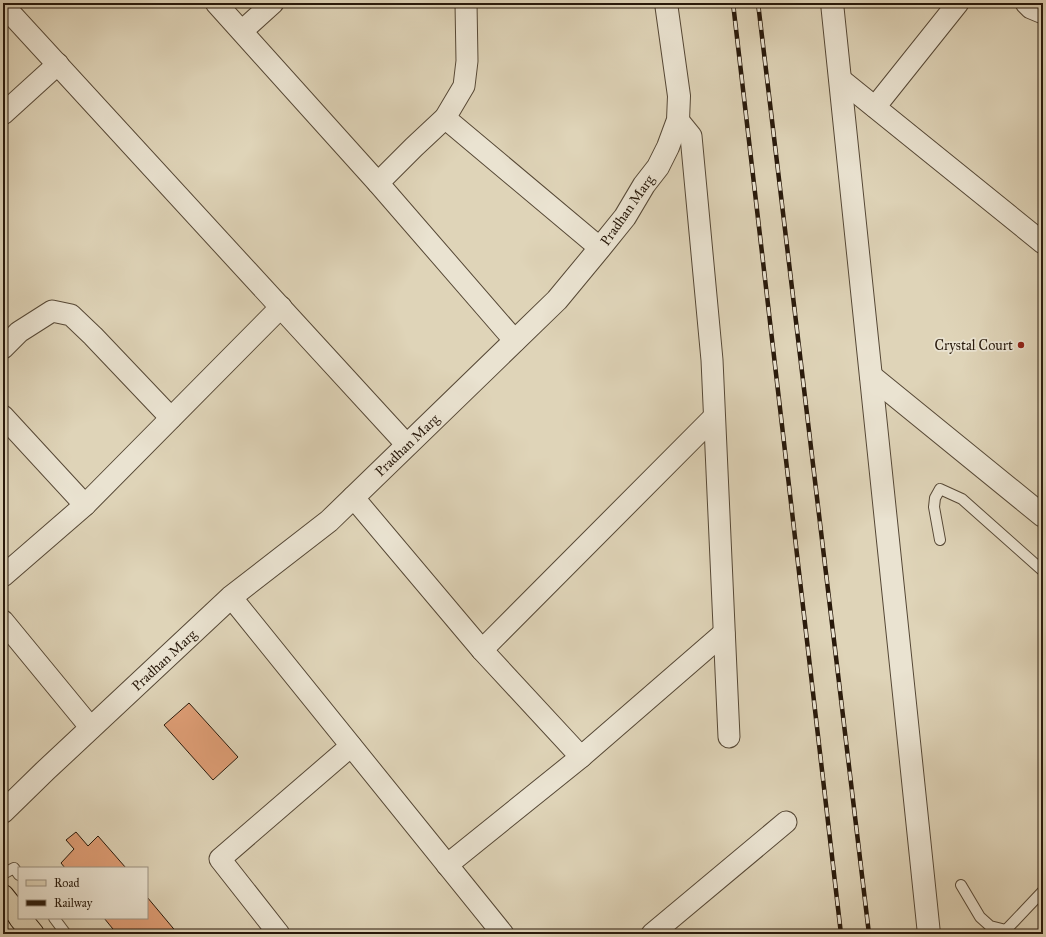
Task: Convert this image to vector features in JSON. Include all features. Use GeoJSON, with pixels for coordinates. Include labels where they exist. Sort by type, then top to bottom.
{"type":"FeatureCollection","features":[{"type":"Feature","properties":{"kind":"main road"},"geometry":{"type":"LineString","coordinates":[[3,896],[18,915]]}},
{"type":"Feature","properties":{"kind":"main road"},"geometry":{"type":"LineString","coordinates":[[22,919],[33,934]]}},
{"type":"Feature","properties":{"kind":"street"},"geometry":{"type":"LineString","coordinates":[[216,3],[378,184],[515,341]]}},
{"type":"Feature","properties":{"kind":"street"},"geometry":{"type":"LineString","coordinates":[[242,31],[273,3]]}},
{"type":"Feature","properties":{"kind":"street"},"geometry":{"type":"LineString","coordinates":[[378,184],[445,118],[464,86],[467,60],[466,3]]}},
{"type":"Feature","properties":{"kind":"street","name":"Pradhan Marg"},"geometry":{"type":"LineString","coordinates":[[3,812],[90,728],[232,597],[329,520],[557,300],[600,248],[625,217],[644,185],[658,167],[668,147],[678,120],[679,96],[666,3]]}},
{"type":"Feature","properties":{"kind":"street"},"geometry":{"type":"LineString","coordinates":[[832,3],[929,934]]}},
{"type":"Feature","properties":{"kind":"street"},"geometry":{"type":"LineString","coordinates":[[875,107],[958,3]]}},
{"type":"Feature","properties":{"kind":"street"},"geometry":{"type":"LineString","coordinates":[[1026,3],[1031,8],[1043,13]]}},
{"type":"Feature","properties":{"kind":"street"},"geometry":{"type":"LineString","coordinates":[[3,5],[407,445]]}},
{"type":"Feature","properties":{"kind":"street"},"geometry":{"type":"LineString","coordinates":[[3,114],[58,64]]}},
{"type":"Feature","properties":{"kind":"street"},"geometry":{"type":"LineString","coordinates":[[840,79],[1043,243]]}},
{"type":"Feature","properties":{"kind":"street"},"geometry":{"type":"LineString","coordinates":[[445,118],[600,248]]}},
{"type":"Feature","properties":{"kind":"street"},"geometry":{"type":"LineString","coordinates":[[678,120],[691,136],[712,360],[729,738]]}},
{"type":"Feature","properties":{"kind":"street"},"geometry":{"type":"LineString","coordinates":[[3,576],[85,505],[281,307]]}},
{"type":"Feature","properties":{"kind":"street"},"geometry":{"type":"LineString","coordinates":[[3,348],[20,332],[52,311],[71,315],[171,418]]}},
{"type":"Feature","properties":{"kind":"street"},"geometry":{"type":"LineString","coordinates":[[871,376],[1043,516]]}},
{"type":"Feature","properties":{"kind":"street"},"geometry":{"type":"LineString","coordinates":[[3,416],[85,505]]}},
{"type":"Feature","properties":{"kind":"street"},"geometry":{"type":"LineString","coordinates":[[482,650],[714,417]]}},
{"type":"Feature","properties":{"kind":"street"},"geometry":{"type":"LineString","coordinates":[[353,497],[482,650],[581,757]]}},
{"type":"Feature","properties":{"kind":"street"},"geometry":{"type":"LineString","coordinates":[[232,597],[503,934]]}},
{"type":"Feature","properties":{"kind":"street"},"geometry":{"type":"LineString","coordinates":[[3,621],[90,728]]}},
{"type":"Feature","properties":{"kind":"street"},"geometry":{"type":"LineString","coordinates":[[447,865],[581,757],[724,633]]}},
{"type":"Feature","properties":{"kind":"street"},"geometry":{"type":"LineString","coordinates":[[279,934],[220,859],[351,746]]}},
{"type":"Feature","properties":{"kind":"street"},"geometry":{"type":"LineString","coordinates":[[652,934],[786,822]]}},
{"type":"Feature","properties":{"kind":"lane"},"geometry":{"type":"LineString","coordinates":[[940,540],[934,507],[935,498],[940,489],[962,499],[1043,571]]}},
{"type":"Feature","properties":{"kind":"lane"},"geometry":{"type":"LineString","coordinates":[[3,874],[14,868],[18,873]]}},
{"type":"Feature","properties":{"kind":"lane"},"geometry":{"type":"LineString","coordinates":[[961,885],[980,917],[990,926],[1006,930],[1043,891]]}},
{"type":"Feature","properties":{"kind":"lane"},"geometry":{"type":"LineString","coordinates":[[55,919],[66,934]]}},
{"type":"Feature","properties":{"kind":"building"},"geometry":{"type":"Polygon","coordinates":[[[189,703],[238,757],[213,780],[164,725],[189,703]]]}},
{"type":"Feature","properties":{"kind":"building"},"geometry":{"type":"Polygon","coordinates":[[[76,832],[88,846],[98,836],[125,867],[64,867],[61,863],[74,849],[66,840],[76,832]]]}},
{"type":"Feature","properties":{"kind":"building"},"geometry":{"type":"Polygon","coordinates":[[[148,898],[178,934],[117,934],[105,919],[148,919],[148,898]]]}},
{"type":"Feature","properties":{"kind":"railway"},"geometry":{"type":"LineString","coordinates":[[733,3],[841,934]]}},
{"type":"Feature","properties":{"kind":"railway"},"geometry":{"type":"LineString","coordinates":[[758,3],[869,934]]}},
{"type":"Feature","properties":{"kind":"place","name":"Crystal Court"},"geometry":{"type":"Point","coordinates":[1021,345]}}]}
